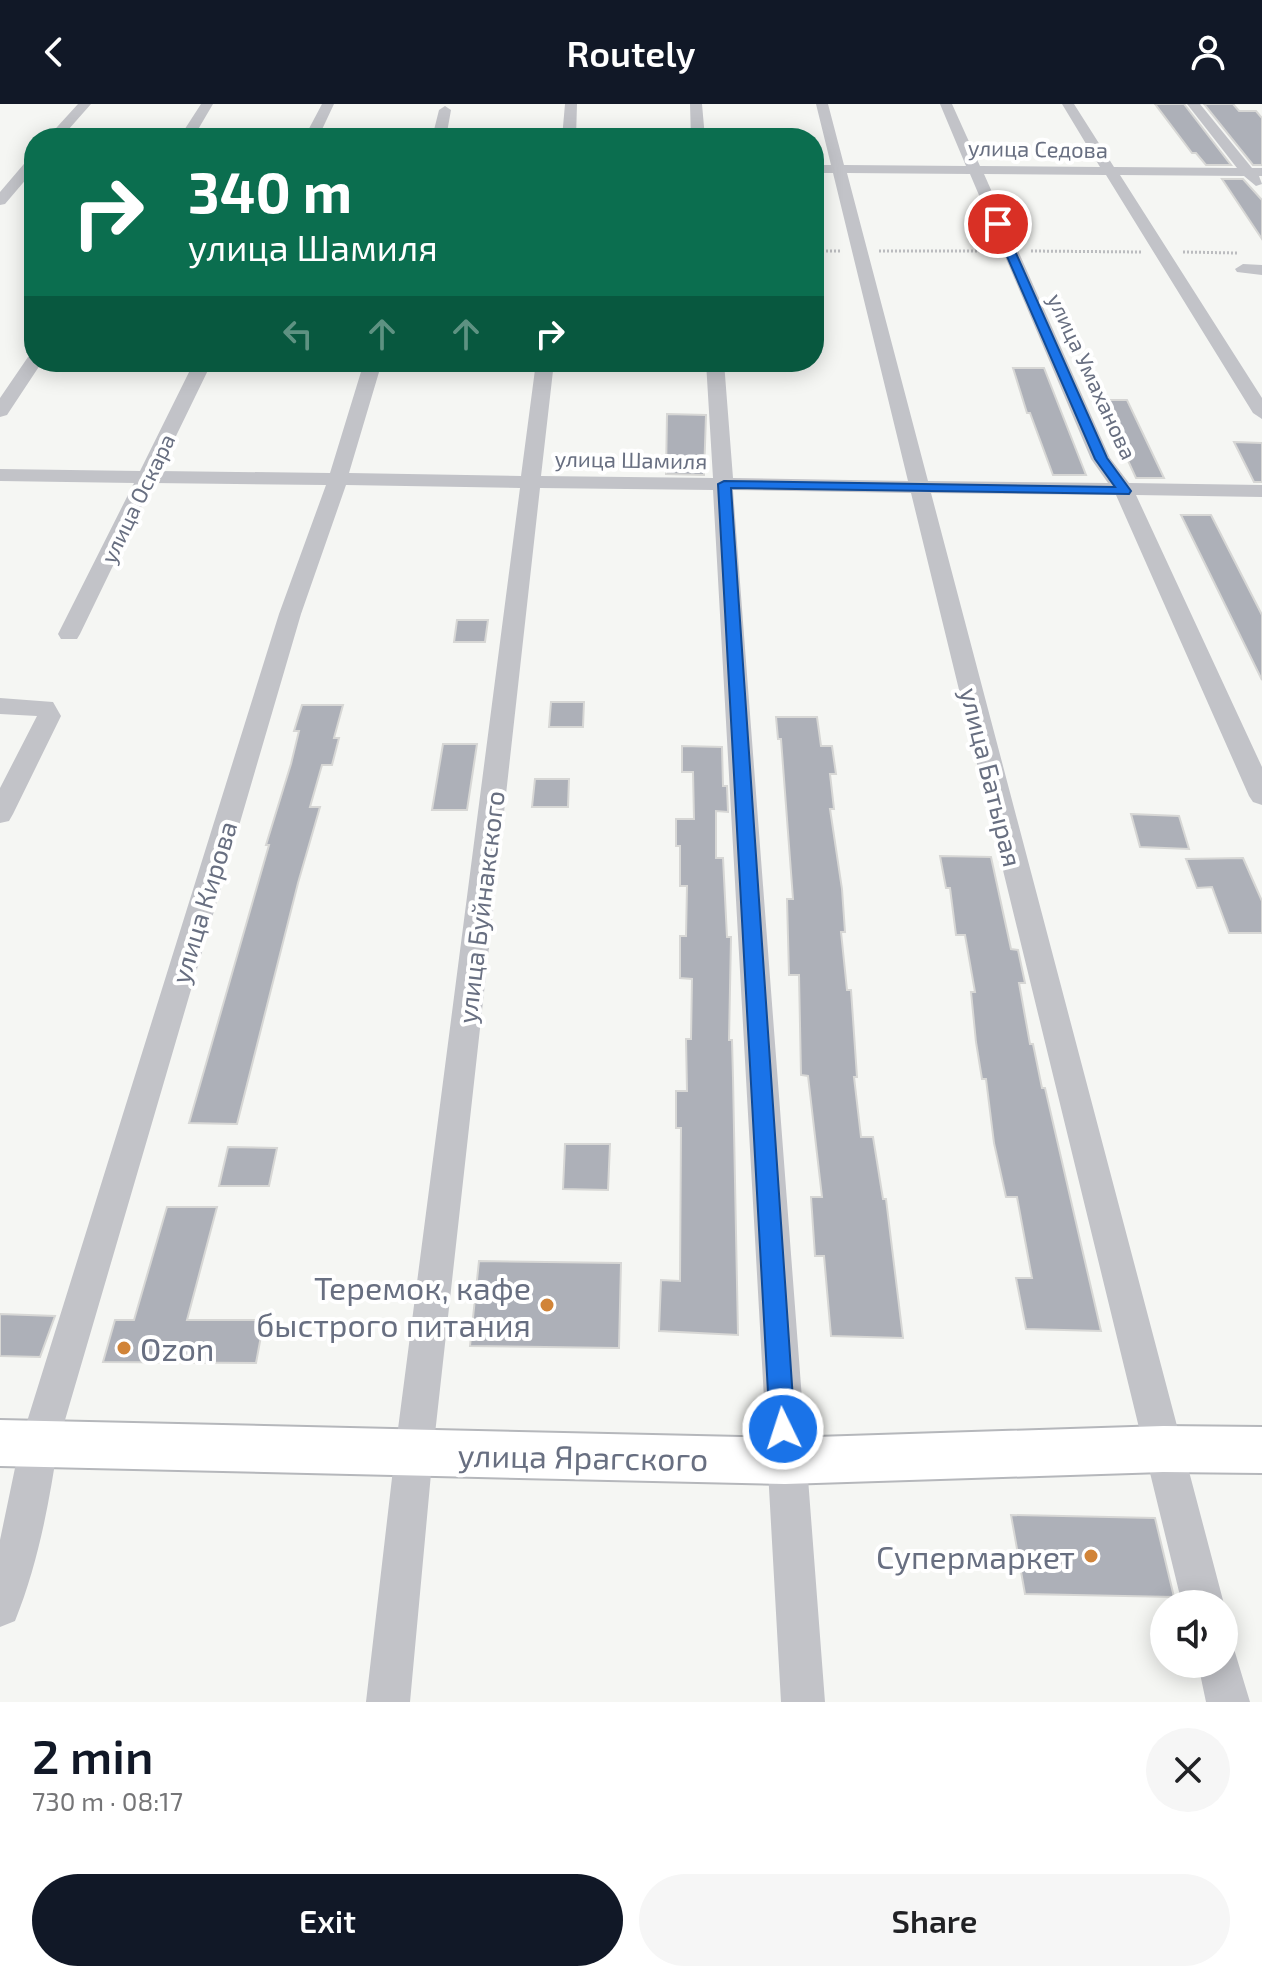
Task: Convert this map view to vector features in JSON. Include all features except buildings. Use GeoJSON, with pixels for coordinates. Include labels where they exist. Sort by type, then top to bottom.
{"type":"FeatureCollection","features":[{"type":"Feature","properties":{"kind":"main road","name":"улица Ярагского"},"geometry":{"type":"LineString","coordinates":[[20,1443],[785,1461],[1163,1449],[1262,1450]]}},
{"type":"Feature","properties":{"kind":"street"},"geometry":{"type":"LineString","coordinates":[[63,128],[85,104]]}},
{"type":"Feature","properties":{"kind":"street"},"geometry":{"type":"LineString","coordinates":[[192,128],[207,104]]}},
{"type":"Feature","properties":{"kind":"street"},"geometry":{"type":"LineString","coordinates":[[316,128],[328,104]]}},
{"type":"Feature","properties":{"kind":"street"},"geometry":{"type":"LineString","coordinates":[[570,128],[571,104]]}},
{"type":"Feature","properties":{"kind":"street"},"geometry":{"type":"LineString","coordinates":[[696,104],[697,128]]}},
{"type":"Feature","properties":{"kind":"street","name":"улица Батырая"},"geometry":{"type":"LineString","coordinates":[[822,104],[823,128]]}},
{"type":"Feature","properties":{"kind":"street","name":"улица Умаханова"},"geometry":{"type":"LineString","coordinates":[[946,104],[1101,459],[1124,491],[1262,796]]}},
{"type":"Feature","properties":{"kind":"street"},"geometry":{"type":"LineString","coordinates":[[1068,104],[1262,413]]}},
{"type":"Feature","properties":{"kind":"street"},"geometry":{"type":"LineString","coordinates":[[1193,104],[1255,172],[1262,189]]}},
{"type":"Feature","properties":{"kind":"street"},"geometry":{"type":"LineString","coordinates":[[441,128],[445,110]]}},
{"type":"Feature","properties":{"kind":"street","name":"улица Батырая"},"geometry":{"type":"LineString","coordinates":[[824,136],[826,169],[858,251],[1199,1590]]}},
{"type":"Feature","properties":{"kind":"street","name":"улица Седова"},"geometry":{"type":"LineString","coordinates":[[826,169],[1255,172]]}},
{"type":"Feature","properties":{"kind":"street"},"geometry":{"type":"LineString","coordinates":[[0,201],[24,170]]}},
{"type":"Feature","properties":{"kind":"street"},"geometry":{"type":"LineString","coordinates":[[1246,261],[1262,270]]}},
{"type":"Feature","properties":{"kind":"street"},"geometry":{"type":"LineString","coordinates":[[0,411],[27,372]]}},
{"type":"Feature","properties":{"kind":"street","name":"улица Оскара"},"geometry":{"type":"LineString","coordinates":[[69,634],[198,372]]}},
{"type":"Feature","properties":{"kind":"street","name":"улица Кирова"},"geometry":{"type":"LineString","coordinates":[[0,1606],[27,1517],[20,1443],[290,614],[338,478],[370,372]]}},
{"type":"Feature","properties":{"kind":"street","name":"улица Буйнакского"},"geometry":{"type":"LineString","coordinates":[[388,1702],[414,1452],[544,372]]}},
{"type":"Feature","properties":{"kind":"street"},"geometry":{"type":"LineString","coordinates":[[716,372],[803,1702]]}},
{"type":"Feature","properties":{"kind":"street","name":"улица Шамиля"},"geometry":{"type":"LineString","coordinates":[[0,475],[1262,491]]}},
{"type":"Feature","properties":{"kind":"street"},"geometry":{"type":"LineString","coordinates":[[0,706],[44,708],[49,716],[0,814]]}},
{"type":"Feature","properties":{"kind":"street"},"geometry":{"type":"LineString","coordinates":[[1222,1678],[1228,1702]]}},
{"type":"Feature","properties":{"kind":"path"},"geometry":{"type":"LineString","coordinates":[[824,251],[1161,252],[1246,261]]}},
{"type":"Feature","properties":{"kind":"place","name":"Теремок, кафе быстрого питания"},"geometry":{"type":"Point","coordinates":[547,1305]}},
{"type":"Feature","properties":{"kind":"place","name":"Ozon"},"geometry":{"type":"Point","coordinates":[124,1348]}},
{"type":"Feature","properties":{"kind":"place","name":"Супермаркет"},"geometry":{"type":"Point","coordinates":[1091,1556]}},
{"type":"Feature","properties":{"kind":"route"},"geometry":{"type":"LineString","coordinates":[[783,1429],[724,484],[1124,491],[1101,459],[998,224]]}}]}
